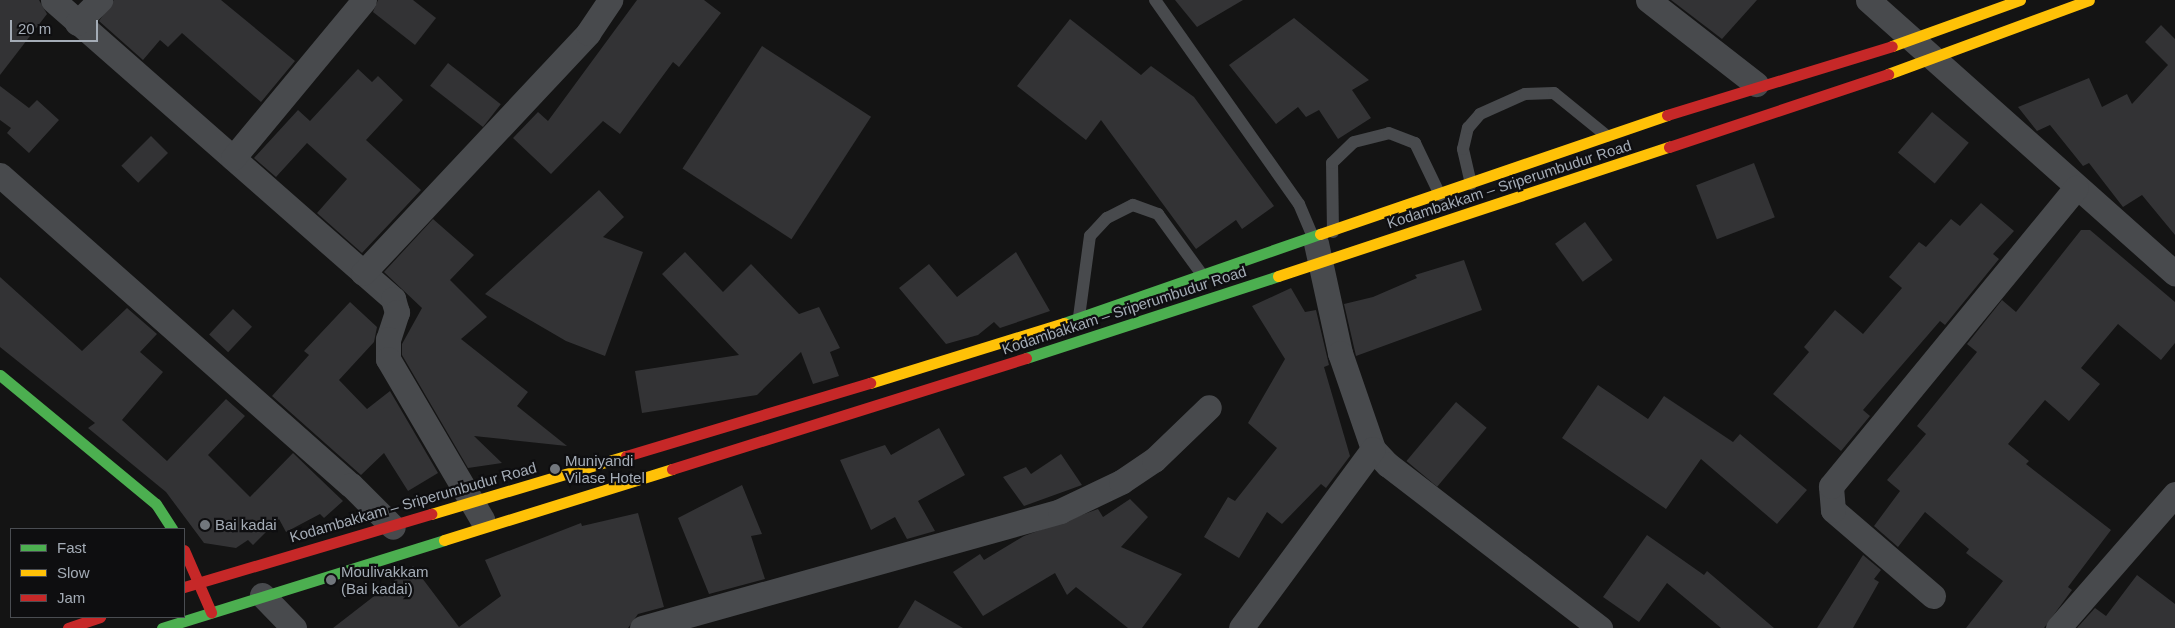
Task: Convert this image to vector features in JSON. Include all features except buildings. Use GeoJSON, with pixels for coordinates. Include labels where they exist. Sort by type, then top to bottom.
{"type":"FeatureCollection","features":[{"type":"Feature","properties":{"kind":"main road","name":"Kodambakkam – Sriperumbudur Road"},"geometry":{"type":"LineString","coordinates":[[185,587],[244,566],[393,527],[1079,317],[1203,276],[1323,244],[1440,195],[1756,84],[1916,39],[2020,0]]}},
{"type":"Feature","properties":{"kind":"main road","name":"Kodambakkam – Sriperumbudur Road"},"geometry":{"type":"LineString","coordinates":[[162,628],[486,525],[1323,244],[1936,58],[2090,0]]}},
{"type":"Feature","properties":{"kind":"main road"},"geometry":{"type":"LineString","coordinates":[[0,375],[156,504],[171,528]]}},
{"type":"Feature","properties":{"kind":"main road"},"geometry":{"type":"LineString","coordinates":[[185,552],[201,581],[211,612]]}},
{"type":"Feature","properties":{"kind":"main road"},"geometry":{"type":"LineString","coordinates":[[244,566],[262,595]]}},
{"type":"Feature","properties":{"kind":"main road"},"geometry":{"type":"LineString","coordinates":[[68,628],[97,618]]}},
{"type":"Feature","properties":{"kind":"street"},"geometry":{"type":"LineString","coordinates":[[53,0],[393,299],[397,312],[388,339],[388,360],[486,525]]}},
{"type":"Feature","properties":{"kind":"street"},"geometry":{"type":"LineString","coordinates":[[77,23],[100,0]]}},
{"type":"Feature","properties":{"kind":"street"},"geometry":{"type":"LineString","coordinates":[[233,158],[364,0]]}},
{"type":"Feature","properties":{"kind":"street"},"geometry":{"type":"LineString","coordinates":[[363,273],[588,33],[610,0]]}},
{"type":"Feature","properties":{"kind":"street"},"geometry":{"type":"LineString","coordinates":[[1648,0],[1756,84]]}},
{"type":"Feature","properties":{"kind":"street"},"geometry":{"type":"LineString","coordinates":[[1868,0],[1916,39],[2076,188],[2175,274]]}},
{"type":"Feature","properties":{"kind":"street"},"geometry":{"type":"LineString","coordinates":[[0,175],[351,485],[393,527]]}},
{"type":"Feature","properties":{"kind":"street"},"geometry":{"type":"LineString","coordinates":[[1933,596],[1832,510],[1831,486],[2076,188]]}},
{"type":"Feature","properties":{"kind":"street"},"geometry":{"type":"LineString","coordinates":[[1323,244],[1340,353],[1373,449],[1386,464],[1600,628]]}},
{"type":"Feature","properties":{"kind":"street"},"geometry":{"type":"LineString","coordinates":[[642,628],[1060,510],[1146,465],[1209,407]]}},
{"type":"Feature","properties":{"kind":"street"},"geometry":{"type":"LineString","coordinates":[[1241,628],[1373,449]]}},
{"type":"Feature","properties":{"kind":"street"},"geometry":{"type":"LineString","coordinates":[[2058,628],[2175,494]]}},
{"type":"Feature","properties":{"kind":"street"},"geometry":{"type":"LineString","coordinates":[[262,595],[294,628]]}},
{"type":"Feature","properties":{"kind":"lane"},"geometry":{"type":"LineString","coordinates":[[1155,0],[1299,204],[1323,244]]}},
{"type":"Feature","properties":{"kind":"lane"},"geometry":{"type":"LineString","coordinates":[[1471,184],[1463,149],[1468,128],[1480,114],[1525,94],[1554,93],[1608,136]]}},
{"type":"Feature","properties":{"kind":"lane"},"geometry":{"type":"LineString","coordinates":[[1323,244],[1332,163],[1354,142],[1389,132],[1415,143],[1440,195]]}},
{"type":"Feature","properties":{"kind":"lane"},"geometry":{"type":"LineString","coordinates":[[1079,317],[1090,236],[1107,218],[1133,205],[1158,214],[1203,276]]}},
{"type":"Feature","properties":{"kind":"traffic: fast"},"geometry":{"type":"LineString","coordinates":[[1064,323],[1320,234]]}},
{"type":"Feature","properties":{"kind":"traffic: fast"},"geometry":{"type":"LineString","coordinates":[[1026,358],[1278,276]]}},
{"type":"Feature","properties":{"kind":"traffic: fast"},"geometry":{"type":"LineString","coordinates":[[0,375],[156,504],[171,528]]}},
{"type":"Feature","properties":{"kind":"traffic: fast"},"geometry":{"type":"LineString","coordinates":[[162,628],[444,540]]}},
{"type":"Feature","properties":{"kind":"traffic: slow"},"geometry":{"type":"LineString","coordinates":[[1892,46],[2020,0]]}},
{"type":"Feature","properties":{"kind":"traffic: slow"},"geometry":{"type":"LineString","coordinates":[[1888,74],[2089,0]]}},
{"type":"Feature","properties":{"kind":"traffic: slow"},"geometry":{"type":"LineString","coordinates":[[1320,234],[1667,115]]}},
{"type":"Feature","properties":{"kind":"traffic: slow"},"geometry":{"type":"LineString","coordinates":[[1278,276],[1669,147]]}},
{"type":"Feature","properties":{"kind":"traffic: slow"},"geometry":{"type":"LineString","coordinates":[[870,383],[1064,323]]}},
{"type":"Feature","properties":{"kind":"traffic: slow"},"geometry":{"type":"LineString","coordinates":[[431,514],[626,456]]}},
{"type":"Feature","properties":{"kind":"traffic: slow"},"geometry":{"type":"LineString","coordinates":[[444,540],[672,469]]}},
{"type":"Feature","properties":{"kind":"traffic: jam"},"geometry":{"type":"LineString","coordinates":[[1667,115],[1892,46]]}},
{"type":"Feature","properties":{"kind":"traffic: jam"},"geometry":{"type":"LineString","coordinates":[[1669,147],[1888,74]]}},
{"type":"Feature","properties":{"kind":"traffic: jam"},"geometry":{"type":"LineString","coordinates":[[672,469],[1026,358]]}},
{"type":"Feature","properties":{"kind":"traffic: jam"},"geometry":{"type":"LineString","coordinates":[[626,456],[870,383]]}},
{"type":"Feature","properties":{"kind":"traffic: jam"},"geometry":{"type":"LineString","coordinates":[[185,587],[431,514]]}},
{"type":"Feature","properties":{"kind":"traffic: jam"},"geometry":{"type":"LineString","coordinates":[[185,552],[211,612]]}},
{"type":"Feature","properties":{"kind":"traffic: jam"},"geometry":{"type":"LineString","coordinates":[[68,628],[97,618]]}},
{"type":"Feature","properties":{"kind":"place","name":"Muniyandi Vilase Hotel"},"geometry":{"type":"Point","coordinates":[555,469]}},
{"type":"Feature","properties":{"kind":"place","name":"Bai kadai"},"geometry":{"type":"Point","coordinates":[205,525]}},
{"type":"Feature","properties":{"kind":"place","name":"Moulivakkam (Bai kadai)"},"geometry":{"type":"Point","coordinates":[331,580]}}]}
